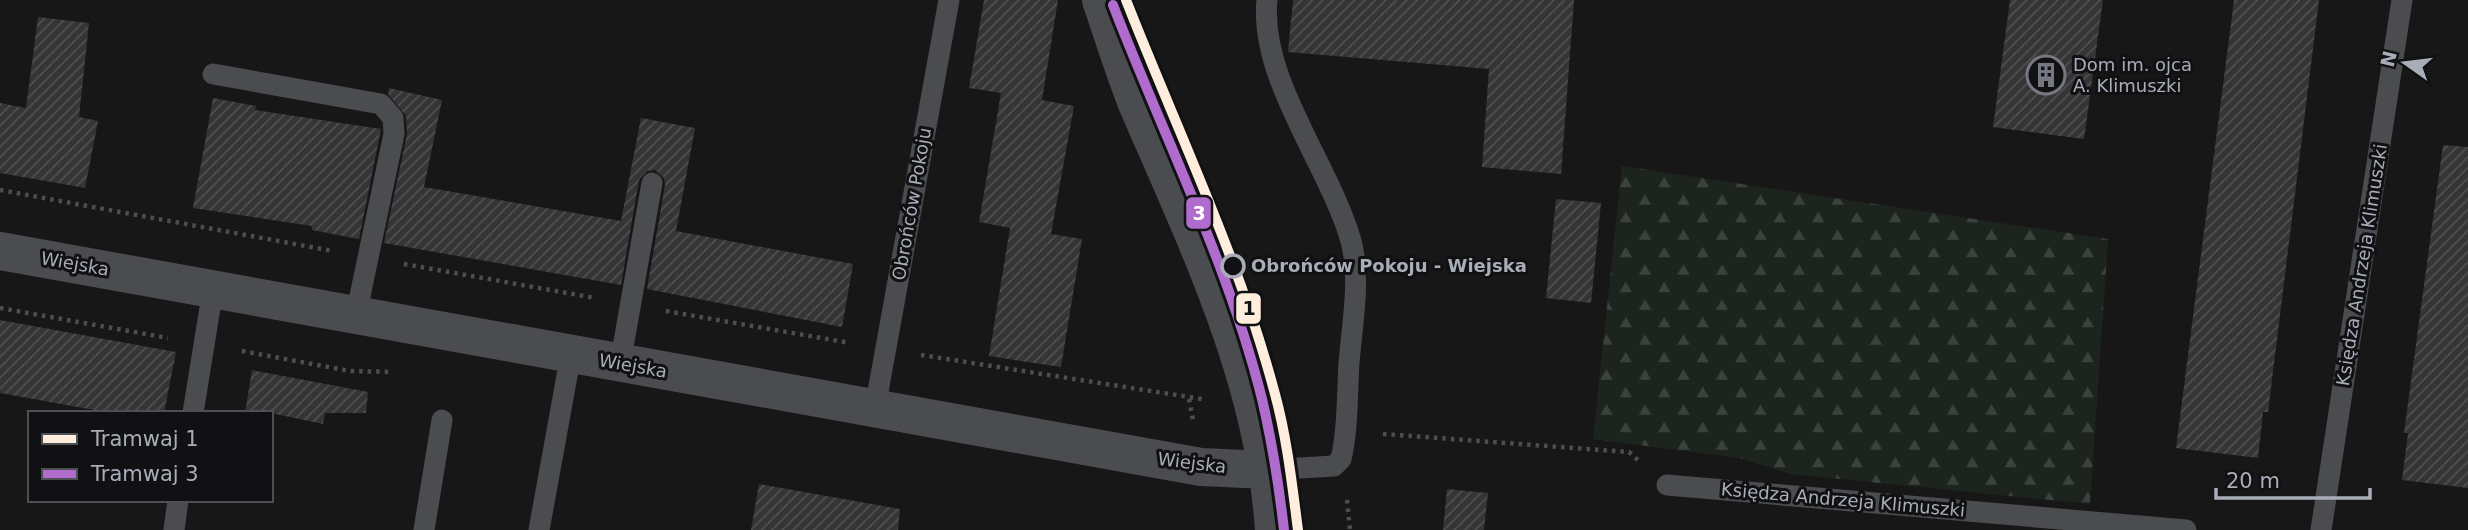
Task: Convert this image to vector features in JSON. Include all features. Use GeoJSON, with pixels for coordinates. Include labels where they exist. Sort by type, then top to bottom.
{"type":"FeatureCollection","features":[{"type":"Feature","properties":{"kind":"street"},"geometry":{"type":"LineString","coordinates":[[1101,0],[1137,103],[1194,231],[1241,359],[1268,470],[1274,530]]}},
{"type":"Feature","properties":{"kind":"street","name":"Wiejska"},"geometry":{"type":"LineString","coordinates":[[0,251],[1201,467],[1268,470]]}},
{"type":"Feature","properties":{"kind":"lane","name":"Obrońców Pokoju"},"geometry":{"type":"LineString","coordinates":[[875,408],[949,0]]}},
{"type":"Feature","properties":{"kind":"lane"},"geometry":{"type":"LineString","coordinates":[[1267,0],[1269,42],[1275,68],[1339,207],[1351,243],[1355,274],[1341,459],[1334,467],[1268,470]]}},
{"type":"Feature","properties":{"kind":"lane","name":"Księdza Andrzeja Klimuszki"},"geometry":{"type":"LineString","coordinates":[[2321,530],[2402,0]]}},
{"type":"Feature","properties":{"kind":"lane"},"geometry":{"type":"LineString","coordinates":[[213,74],[381,104],[389,111],[393,118],[394,134],[356,315]]}},
{"type":"Feature","properties":{"kind":"lane"},"geometry":{"type":"LineString","coordinates":[[620,363],[652,183]]}},
{"type":"Feature","properties":{"kind":"lane"},"geometry":{"type":"LineString","coordinates":[[192,411],[213,289]]}},
{"type":"Feature","properties":{"kind":"lane"},"geometry":{"type":"LineString","coordinates":[[539,530],[571,354]]}},
{"type":"Feature","properties":{"kind":"lane"},"geometry":{"type":"LineString","coordinates":[[424,530],[442,420]]}},
{"type":"Feature","properties":{"kind":"lane","name":"Księdza Andrzeja Klimuszki"},"geometry":{"type":"LineString","coordinates":[[1667,485],[2186,530]]}},
{"type":"Feature","properties":{"kind":"lane"},"geometry":{"type":"LineString","coordinates":[[174,530],[178,502]]}},
{"type":"Feature","properties":{"kind":"path"},"geometry":{"type":"LineString","coordinates":[[0,190],[886,349],[1189,400],[1210,397]]}},
{"type":"Feature","properties":{"kind":"path"},"geometry":{"type":"LineString","coordinates":[[0,308],[204,344]]}},
{"type":"Feature","properties":{"kind":"path"},"geometry":{"type":"LineString","coordinates":[[1345,431],[1629,452],[1667,485]]}},
{"type":"Feature","properties":{"kind":"green space"},"geometry":{"type":"Polygon","coordinates":[[[1622,166],[2108,239],[2090,504],[1790,474],[1739,458],[1593,439],[1622,166]]]}},
{"type":"Feature","properties":{"kind":"building"},"geometry":{"type":"Polygon","coordinates":[[[984,0],[1058,0],[1042,100],[1074,106],[1051,234],[1082,239],[1061,367],[989,356],[1010,228],[979,222],[1001,93],[969,88],[984,0]]]}},
{"type":"Feature","properties":{"kind":"building"},"geometry":{"type":"Polygon","coordinates":[[[1293,0],[1574,0],[1561,174],[1482,167],[1489,69],[1288,52],[1293,0]]]}},
{"type":"Feature","properties":{"kind":"building","name":"Dom im. ojca A. Klimuszki"},"geometry":{"type":"Polygon","coordinates":[[[2010,0],[2103,0],[2084,139],[1993,127],[2010,0]]]}},
{"type":"Feature","properties":{"kind":"building"},"geometry":{"type":"Polygon","coordinates":[[[2234,0],[2319,0],[2268,412],[2263,412],[2258,458],[2176,448],[2234,0]]]}},
{"type":"Feature","properties":{"kind":"building"},"geometry":{"type":"Polygon","coordinates":[[[38,17],[89,23],[79,117],[98,121],[85,188],[0,173],[0,103],[26,108],[38,17]]]}},
{"type":"Feature","properties":{"kind":"building"},"geometry":{"type":"Polygon","coordinates":[[[389,88],[442,100],[424,187],[621,221],[641,118],[695,128],[676,231],[853,264],[842,327],[647,289],[665,185],[664,178],[655,170],[647,171],[639,180],[621,285],[384,243],[407,134],[406,116],[388,94],[389,88]]]}},
{"type":"Feature","properties":{"kind":"building"},"geometry":{"type":"Polygon","coordinates":[[[213,98],[256,106],[255,110],[381,129],[359,239],[312,230],[312,226],[193,208],[213,98]]]}},
{"type":"Feature","properties":{"kind":"building"},"geometry":{"type":"Polygon","coordinates":[[[2443,145],[2468,147],[2468,488],[2402,480],[2408,433],[2404,433],[2443,145]]]}},
{"type":"Feature","properties":{"kind":"building"},"geometry":{"type":"Polygon","coordinates":[[[1556,199],[1601,203],[1591,303],[1546,298],[1556,199]]]}},
{"type":"Feature","properties":{"kind":"building"},"geometry":{"type":"Polygon","coordinates":[[[0,320],[176,352],[164,411],[100,411],[0,393],[0,320]]]}},
{"type":"Feature","properties":{"kind":"building"},"geometry":{"type":"Polygon","coordinates":[[[252,370],[368,392],[366,413],[325,413],[323,424],[273,413],[273,411],[245,411],[252,370]]]}},
{"type":"Feature","properties":{"kind":"building"},"geometry":{"type":"Polygon","coordinates":[[[759,484],[900,509],[898,530],[751,530],[759,484]]]}},
{"type":"Feature","properties":{"kind":"building"},"geometry":{"type":"Polygon","coordinates":[[[1447,489],[1488,493],[1484,530],[1443,530],[1447,489]]]}},
{"type":"Feature","properties":{"kind":"tram line","name":"1"},"geometry":{"type":"LineString","coordinates":[[1126,0],[1244,293],[1283,427],[1298,530]]}},
{"type":"Feature","properties":{"kind":"tram line","name":"3"},"geometry":{"type":"LineString","coordinates":[[1113,5],[1194,200],[1248,348],[1269,431],[1284,530]]}},
{"type":"Feature","properties":{"kind":"place","name":"Dom im. ojca A. Klimuszki"},"geometry":{"type":"Point","coordinates":[2046,75]}},
{"type":"Feature","properties":{"kind":"place","name":"Obrońców Pokoju - Wiejska"},"geometry":{"type":"Point","coordinates":[1233,266]}}]}
